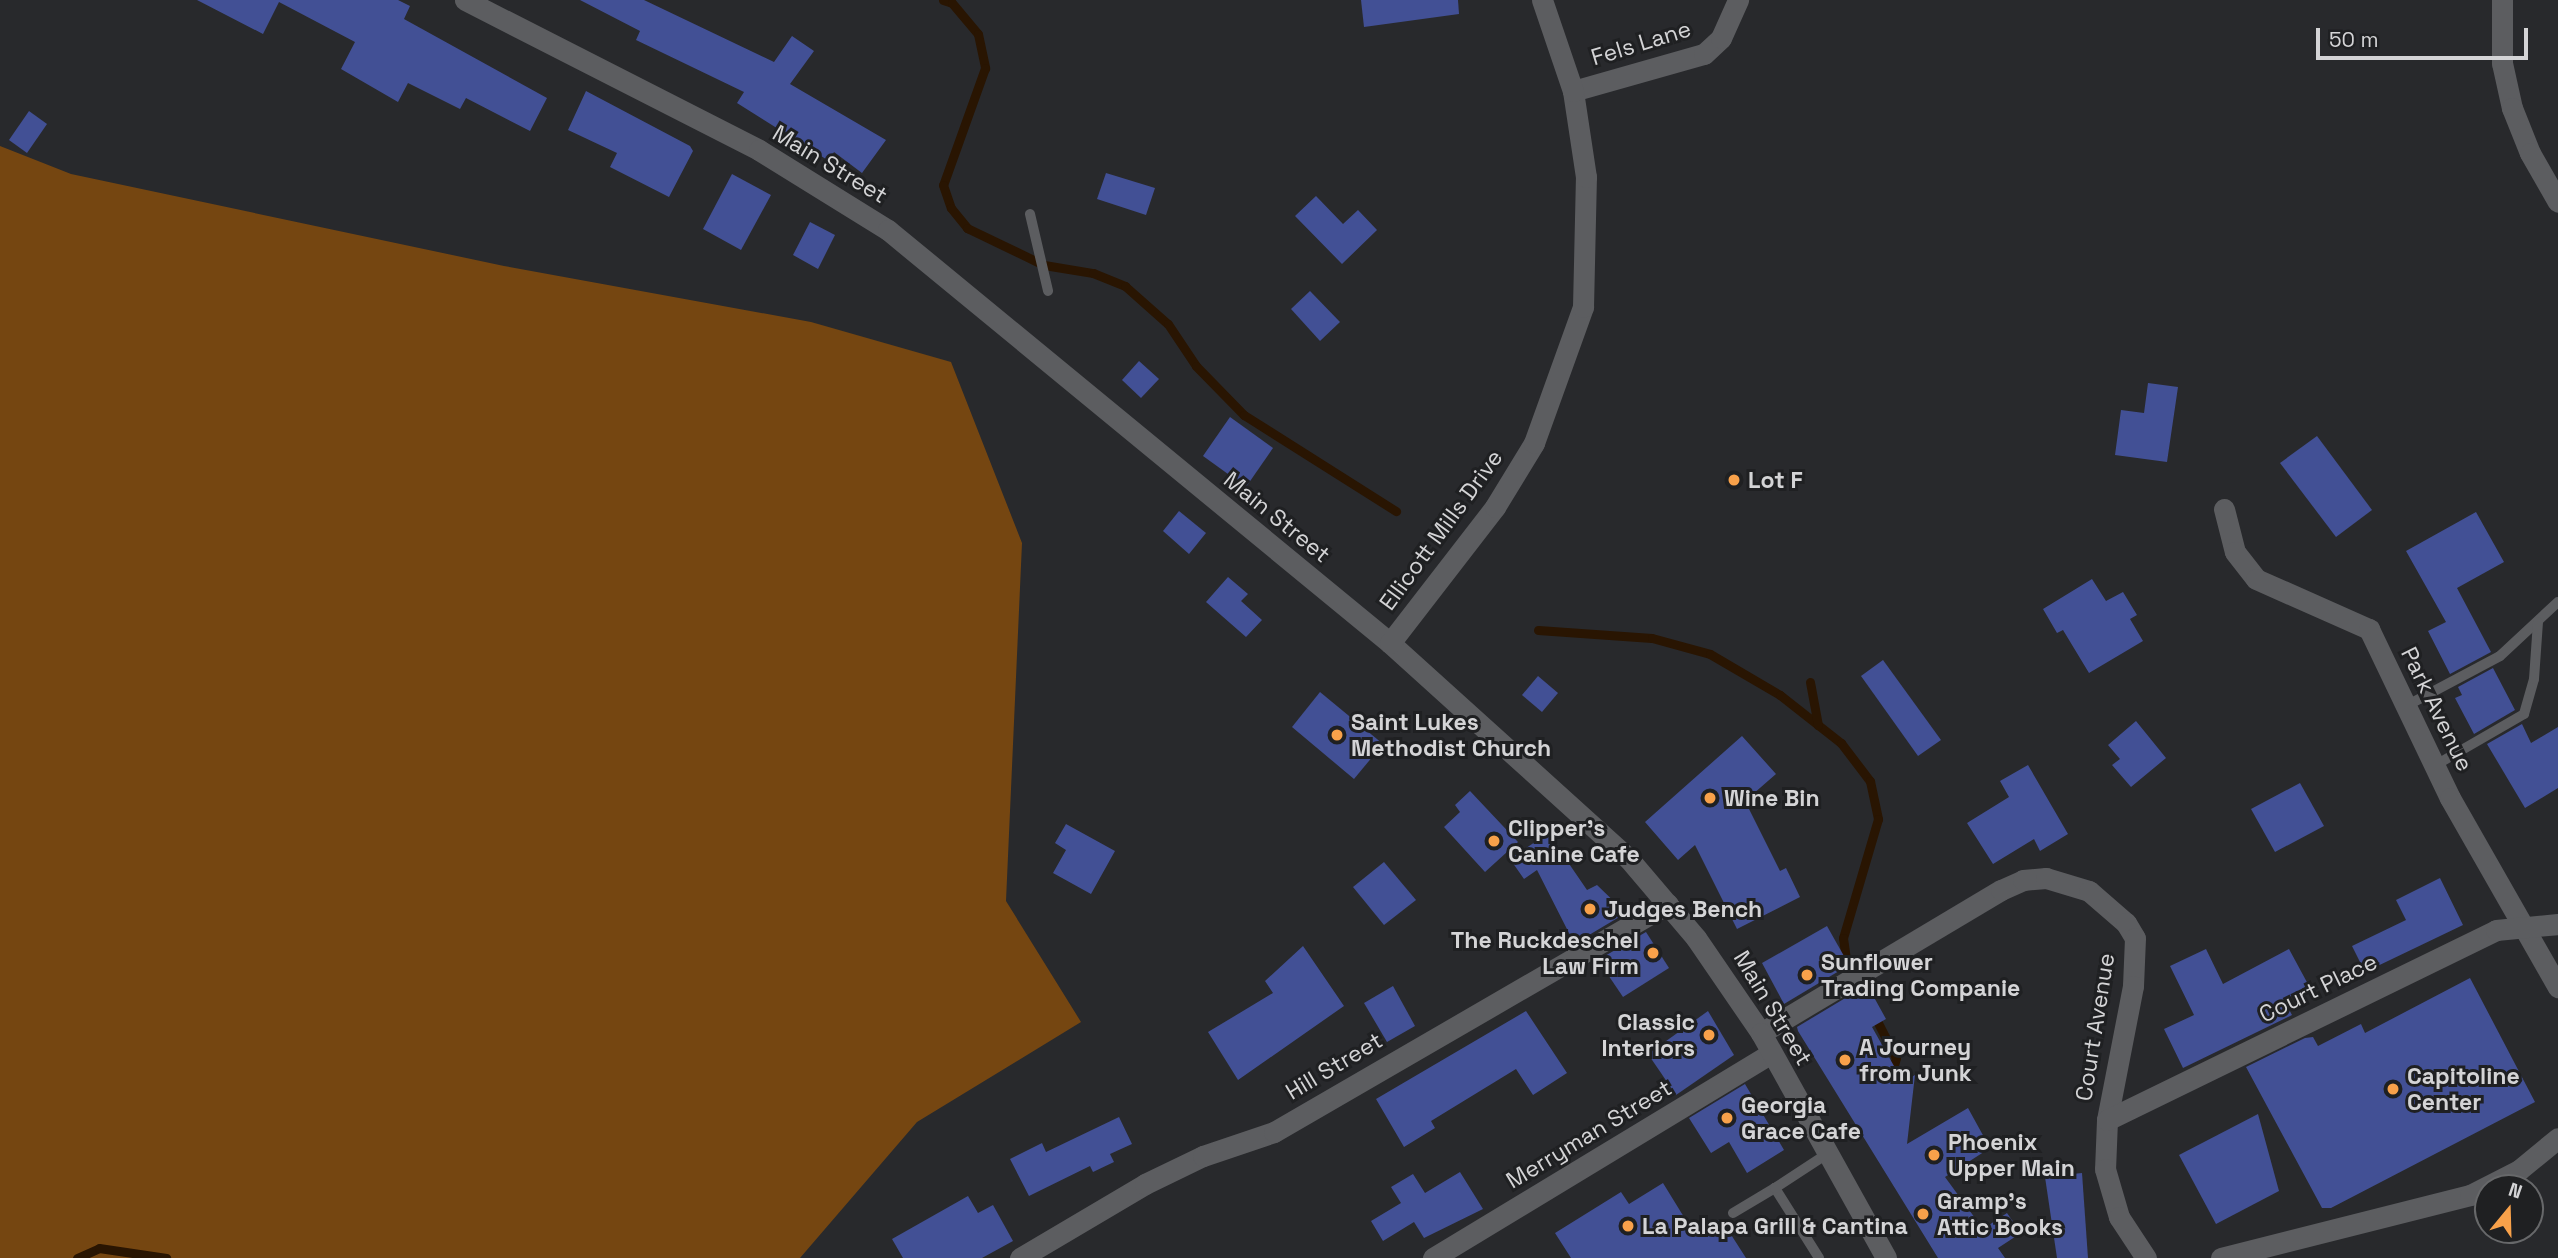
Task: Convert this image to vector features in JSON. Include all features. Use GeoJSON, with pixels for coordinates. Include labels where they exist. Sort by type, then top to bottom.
{"type":"FeatureCollection","features":[{"type":"Feature","properties":{"kind":"street","name":"Main Street"},"geometry":{"type":"LineString","coordinates":[[465,0],[759,150],[888,230],[1390,643],[1628,858],[1668,904],[1723,974],[1761,1033],[1886,1258]]}},
{"type":"Feature","properties":{"kind":"street","name":"Ellicott Mills Drive"},"geometry":{"type":"LineString","coordinates":[[1390,643],[1495,507],[1535,443],[1560,382],[1583,307],[1588,248],[1586,177],[1573,91],[1542,0]]}},
{"type":"Feature","properties":{"kind":"street","name":"Fels Lane"},"geometry":{"type":"LineString","coordinates":[[1573,91],[1704,54],[1721,38],[1738,0]]}},
{"type":"Feature","properties":{"kind":"street"},"geometry":{"type":"LineString","coordinates":[[2502,0],[2502,62],[2512,108],[2530,153],[2558,202]]}},
{"type":"Feature","properties":{"kind":"street","name":"Park Avenue"},"geometry":{"type":"LineString","coordinates":[[2224,509],[2235,552],[2256,579],[2369,629],[2434,766],[2558,987]]}},
{"type":"Feature","properties":{"kind":"street","name":"Court Avenue"},"geometry":{"type":"LineString","coordinates":[[1761,1033],[2023,880],[2046,878],[2089,891],[2126,923],[2135,938],[2133,986],[2107,1120],[2105,1169],[2112,1198],[2146,1258]]}},
{"type":"Feature","properties":{"kind":"street","name":"Hill Street"},"geometry":{"type":"LineString","coordinates":[[1020,1258],[1145,1184],[1203,1156],[1274,1132],[1668,904]]}},
{"type":"Feature","properties":{"kind":"street","name":"Court Place"},"geometry":{"type":"LineString","coordinates":[[2107,1120],[2496,930],[2558,924]]}},
{"type":"Feature","properties":{"kind":"street","name":"Merryman Street"},"geometry":{"type":"LineString","coordinates":[[1433,1258],[1771,1053]]}},
{"type":"Feature","properties":{"kind":"street"},"geometry":{"type":"LineString","coordinates":[[2221,1258],[2470,1195],[2519,1170],[2558,1138]]}},
{"type":"Feature","properties":{"kind":"lane"},"geometry":{"type":"LineString","coordinates":[[1030,214],[1048,291]]}},
{"type":"Feature","properties":{"kind":"lane"},"geometry":{"type":"LineString","coordinates":[[2406,706],[2500,656],[2558,602]]}},
{"type":"Feature","properties":{"kind":"lane"},"geometry":{"type":"LineString","coordinates":[[2434,766],[2524,714],[2534,679],[2538,622]]}},
{"type":"Feature","properties":{"kind":"lane"},"geometry":{"type":"LineString","coordinates":[[1733,1213],[1827,1154]]}},
{"type":"Feature","properties":{"kind":"lane"},"geometry":{"type":"LineString","coordinates":[[1775,1188],[1819,1258]]}},
{"type":"Feature","properties":{"kind":"shaded area"},"geometry":{"type":"Polygon","coordinates":[[[0,146],[71,174],[504,266],[811,322],[951,362],[1022,543],[1006,901],[1081,1022],[917,1122],[800,1258],[0,1258],[0,146]]]}},
{"type":"Feature","properties":{"kind":"building"},"geometry":{"type":"Polygon","coordinates":[[[197,0],[398,0],[410,6],[404,19],[547,98],[530,131],[466,98],[460,109],[408,83],[398,102],[341,69],[355,42],[279,2],[263,34],[197,0]]]}},
{"type":"Feature","properties":{"kind":"building"},"geometry":{"type":"Polygon","coordinates":[[[580,0],[644,0],[774,62],[792,36],[814,51],[790,84],[886,140],[862,173],[834,152],[829,161],[737,103],[744,92],[636,40],[640,31],[580,0]]]}},
{"type":"Feature","properties":{"kind":"building"},"geometry":{"type":"Polygon","coordinates":[[[1361,0],[1458,0],[1459,14],[1364,27],[1361,0]]]}},
{"type":"Feature","properties":{"kind":"building"},"geometry":{"type":"Polygon","coordinates":[[[586,91],[690,146],[693,151],[669,197],[610,167],[617,153],[568,130],[586,91]]]}},
{"type":"Feature","properties":{"kind":"building"},"geometry":{"type":"Polygon","coordinates":[[[29,111],[47,124],[27,153],[9,140],[29,111]]]}},
{"type":"Feature","properties":{"kind":"building"},"geometry":{"type":"Polygon","coordinates":[[[1106,173],[1155,188],[1146,215],[1097,199],[1106,173]]]}},
{"type":"Feature","properties":{"kind":"building"},"geometry":{"type":"Polygon","coordinates":[[[732,174],[771,195],[741,250],[703,229],[732,174]]]}},
{"type":"Feature","properties":{"kind":"building"},"geometry":{"type":"Polygon","coordinates":[[[1316,196],[1343,224],[1358,210],[1377,230],[1342,264],[1295,216],[1316,196]]]}},
{"type":"Feature","properties":{"kind":"building"},"geometry":{"type":"Polygon","coordinates":[[[810,222],[835,235],[818,269],[793,255],[810,222]]]}},
{"type":"Feature","properties":{"kind":"building"},"geometry":{"type":"Polygon","coordinates":[[[1310,291],[1340,322],[1320,341],[1291,309],[1310,291]]]}},
{"type":"Feature","properties":{"kind":"building"},"geometry":{"type":"Polygon","coordinates":[[[1139,361],[1159,379],[1141,398],[1122,380],[1139,361]]]}},
{"type":"Feature","properties":{"kind":"building"},"geometry":{"type":"Polygon","coordinates":[[[2148,383],[2178,387],[2167,462],[2115,455],[2121,410],[2144,413],[2148,383]]]}},
{"type":"Feature","properties":{"kind":"building"},"geometry":{"type":"Polygon","coordinates":[[[1230,417],[1273,448],[1246,487],[1203,456],[1230,417]]]}},
{"type":"Feature","properties":{"kind":"building"},"geometry":{"type":"Polygon","coordinates":[[[2317,436],[2372,510],[2336,537],[2280,463],[2317,436]]]}},
{"type":"Feature","properties":{"kind":"building"},"geometry":{"type":"Polygon","coordinates":[[[1179,511],[1206,533],[1189,554],[1163,531],[1179,511]]]}},
{"type":"Feature","properties":{"kind":"building"},"geometry":{"type":"Polygon","coordinates":[[[2476,512],[2504,562],[2457,588],[2491,652],[2450,674],[2428,631],[2446,622],[2406,551],[2476,512]]]}},
{"type":"Feature","properties":{"kind":"building"},"geometry":{"type":"Polygon","coordinates":[[[1228,577],[1248,594],[1241,601],[1262,620],[1246,637],[1206,602],[1228,577]]]}},
{"type":"Feature","properties":{"kind":"building"},"geometry":{"type":"Polygon","coordinates":[[[2092,579],[2106,601],[2123,592],[2137,615],[2130,619],[2143,641],[2089,673],[2063,630],[2057,633],[2043,609],[2092,579]]]}},
{"type":"Feature","properties":{"kind":"building"},"geometry":{"type":"Polygon","coordinates":[[[1883,660],[1941,740],[1918,756],[1861,676],[1883,660]]]}},
{"type":"Feature","properties":{"kind":"building"},"geometry":{"type":"Polygon","coordinates":[[[2493,668],[2515,710],[2474,734],[2455,698],[2462,695],[2458,687],[2493,668]]]}},
{"type":"Feature","properties":{"kind":"building"},"geometry":{"type":"Polygon","coordinates":[[[1538,676],[1558,693],[1542,712],[1522,695],[1538,676]]]}},
{"type":"Feature","properties":{"kind":"building","name":"Saint Lukes Methodist Church"},"geometry":{"type":"Polygon","coordinates":[[[1320,692],[1383,744],[1354,779],[1292,727],[1320,692]]]}},
{"type":"Feature","properties":{"kind":"building"},"geometry":{"type":"Polygon","coordinates":[[[2136,721],[2166,758],[2131,787],[2112,765],[2120,759],[2108,745],[2136,721]]]}},
{"type":"Feature","properties":{"kind":"building"},"geometry":{"type":"Polygon","coordinates":[[[2522,724],[2531,743],[2558,727],[2558,788],[2525,808],[2487,744],[2522,724]]]}},
{"type":"Feature","properties":{"kind":"building"},"geometry":{"type":"Polygon","coordinates":[[[1742,736],[1776,774],[1745,801],[1780,871],[1786,868],[1800,897],[1737,929],[1695,845],[1678,860],[1645,822],[1742,736]]]}},
{"type":"Feature","properties":{"kind":"building"},"geometry":{"type":"Polygon","coordinates":[[[2028,765],[2068,834],[2040,851],[2034,839],[1993,864],[1967,823],[2009,797],[2000,781],[2028,765]]]}},
{"type":"Feature","properties":{"kind":"building"},"geometry":{"type":"Polygon","coordinates":[[[2300,783],[2324,826],[2275,852],[2251,809],[2300,783]]]}},
{"type":"Feature","properties":{"kind":"building"},"geometry":{"type":"Polygon","coordinates":[[[1470,791],[1518,842],[1485,872],[1444,827],[1460,812],[1455,805],[1470,791]]]}},
{"type":"Feature","properties":{"kind":"building"},"geometry":{"type":"Polygon","coordinates":[[[1066,824],[1115,851],[1091,894],[1053,873],[1066,850],[1055,843],[1066,824]]]}},
{"type":"Feature","properties":{"kind":"building"},"geometry":{"type":"Polygon","coordinates":[[[1548,833],[1587,890],[1597,885],[1626,913],[1584,938],[1572,939],[1537,870],[1524,879],[1510,859],[1548,833]]]}},
{"type":"Feature","properties":{"kind":"building"},"geometry":{"type":"Polygon","coordinates":[[[1384,862],[1416,900],[1384,925],[1353,887],[1384,862]]]}},
{"type":"Feature","properties":{"kind":"building"},"geometry":{"type":"Polygon","coordinates":[[[2440,878],[2463,925],[2365,972],[2352,946],[2406,920],[2396,900],[2440,878]]]}},
{"type":"Feature","properties":{"kind":"building"},"geometry":{"type":"Polygon","coordinates":[[[1827,926],[1849,965],[1784,1004],[1762,963],[1827,926]]]}},
{"type":"Feature","properties":{"kind":"building"},"geometry":{"type":"Polygon","coordinates":[[[1646,932],[1669,968],[1623,997],[1598,960],[1646,932]]]}},
{"type":"Feature","properties":{"kind":"building"},"geometry":{"type":"Polygon","coordinates":[[[1303,946],[1344,1006],[1238,1080],[1208,1032],[1273,993],[1265,981],[1303,946]]]}},
{"type":"Feature","properties":{"kind":"building"},"geometry":{"type":"Polygon","coordinates":[[[2206,949],[2223,984],[2289,949],[2309,986],[2284,1000],[2292,1015],[2183,1068],[2164,1029],[2194,1015],[2170,966],[2206,949]]]}},
{"type":"Feature","properties":{"kind":"building","name":"Capitoline Center"},"geometry":{"type":"Polygon","coordinates":[[[2470,978],[2535,1102],[2331,1208],[2322,1208],[2246,1067],[2305,1038],[2313,1037],[2318,1046],[2361,1024],[2365,1033],[2470,978]]]}},
{"type":"Feature","properties":{"kind":"building"},"geometry":{"type":"Polygon","coordinates":[[[1393,986],[1415,1026],[1387,1042],[1364,1003],[1393,986]]]}},
{"type":"Feature","properties":{"kind":"building"},"geometry":{"type":"Polygon","coordinates":[[[1862,988],[1864,993],[1870,990],[1886,1019],[1872,1027],[1903,1082],[1915,1075],[1907,1144],[1968,1108],[1990,1148],[1945,1177],[1983,1229],[2007,1213],[2021,1233],[1998,1248],[2005,1258],[1938,1258],[1798,1031],[1797,1027],[1862,988]]]}},
{"type":"Feature","properties":{"kind":"building"},"geometry":{"type":"Polygon","coordinates":[[[1526,1011],[1567,1073],[1533,1095],[1516,1069],[1431,1121],[1435,1128],[1404,1147],[1376,1099],[1526,1011]]]}},
{"type":"Feature","properties":{"kind":"building"},"geometry":{"type":"Polygon","coordinates":[[[1708,1011],[1734,1055],[1676,1095],[1648,1054],[1708,1011]]]}},
{"type":"Feature","properties":{"kind":"building"},"geometry":{"type":"Polygon","coordinates":[[[1745,1084],[1784,1150],[1747,1173],[1729,1142],[1711,1153],[1689,1118],[1745,1084]]]}},
{"type":"Feature","properties":{"kind":"building"},"geometry":{"type":"Polygon","coordinates":[[[2258,1114],[2279,1191],[2216,1224],[2179,1155],[2258,1114]]]}},
{"type":"Feature","properties":{"kind":"building"},"geometry":{"type":"Polygon","coordinates":[[[1119,1117],[1132,1144],[1110,1154],[1114,1162],[1093,1172],[1090,1166],[1029,1196],[1010,1159],[1042,1143],[1046,1152],[1119,1117]]]}},
{"type":"Feature","properties":{"kind":"building"},"geometry":{"type":"Polygon","coordinates":[[[1460,1172],[1483,1209],[1424,1238],[1414,1222],[1383,1241],[1371,1221],[1401,1203],[1391,1187],[1413,1174],[1425,1193],[1460,1172]]]}},
{"type":"Feature","properties":{"kind":"building"},"geometry":{"type":"Polygon","coordinates":[[[2082,1173],[2088,1258],[2057,1258],[2045,1177],[2082,1173]]]}},
{"type":"Feature","properties":{"kind":"building","name":"La Palapa Grill & Cantina"},"geometry":{"type":"Polygon","coordinates":[[[1663,1183],[1695,1235],[1721,1219],[1746,1258],[1571,1258],[1555,1233],[1621,1192],[1629,1204],[1663,1183]]]}},
{"type":"Feature","properties":{"kind":"building"},"geometry":{"type":"Polygon","coordinates":[[[968,1196],[978,1213],[993,1205],[1013,1241],[982,1258],[903,1258],[892,1239],[968,1196]]]}},
{"type":"Feature","properties":{"kind":"waterway"},"geometry":{"type":"LineString","coordinates":[[943,0],[952,3],[978,34],[985,68],[943,185],[951,208],[967,228],[1044,265],[1093,273],[1125,286],[1168,324],[1196,366],[1244,415],[1396,511]]}},
{"type":"Feature","properties":{"kind":"waterway"},"geometry":{"type":"LineString","coordinates":[[1538,630],[1652,638],[1710,654],[1780,695],[1841,743],[1870,781],[1878,819],[1843,938],[1847,967],[1865,1000]]}},
{"type":"Feature","properties":{"kind":"waterway"},"geometry":{"type":"LineString","coordinates":[[1810,682],[1818,725]]}},
{"type":"Feature","properties":{"kind":"waterway"},"geometry":{"type":"LineString","coordinates":[[1874,1015],[1896,1058],[1891,1075]]}},
{"type":"Feature","properties":{"kind":"waterway"},"geometry":{"type":"LineString","coordinates":[[77,1258],[99,1248],[166,1258]]}},
{"type":"Feature","properties":{"kind":"place","name":"Lot F"},"geometry":{"type":"Point","coordinates":[1734,480]}},
{"type":"Feature","properties":{"kind":"place","name":"Saint Lukes Methodist Church"},"geometry":{"type":"Point","coordinates":[1337,735]}},
{"type":"Feature","properties":{"kind":"place","name":"Wine Bin"},"geometry":{"type":"Point","coordinates":[1710,798]}},
{"type":"Feature","properties":{"kind":"place","name":"Clipper’s Canine Cafe"},"geometry":{"type":"Point","coordinates":[1494,841]}},
{"type":"Feature","properties":{"kind":"place","name":"Judges Bench"},"geometry":{"type":"Point","coordinates":[1590,909]}},
{"type":"Feature","properties":{"kind":"place","name":"The Ruckdeschel Law Firm"},"geometry":{"type":"Point","coordinates":[1653,953]}},
{"type":"Feature","properties":{"kind":"place","name":"Sunflower Trading Companie"},"geometry":{"type":"Point","coordinates":[1807,975]}},
{"type":"Feature","properties":{"kind":"place","name":"Classic Interiors"},"geometry":{"type":"Point","coordinates":[1709,1035]}},
{"type":"Feature","properties":{"kind":"place","name":"A Journey from Junk"},"geometry":{"type":"Point","coordinates":[1845,1060]}},
{"type":"Feature","properties":{"kind":"place","name":"Capitoline Center"},"geometry":{"type":"Point","coordinates":[2393,1089]}},
{"type":"Feature","properties":{"kind":"place","name":"Georgia Grace Cafe"},"geometry":{"type":"Point","coordinates":[1727,1118]}},
{"type":"Feature","properties":{"kind":"place","name":"Phoenix Upper Main"},"geometry":{"type":"Point","coordinates":[1934,1155]}},
{"type":"Feature","properties":{"kind":"place","name":"Gramp's Attic Books"},"geometry":{"type":"Point","coordinates":[1923,1214]}},
{"type":"Feature","properties":{"kind":"place","name":"La Palapa Grill & Cantina"},"geometry":{"type":"Point","coordinates":[1628,1226]}}]}
